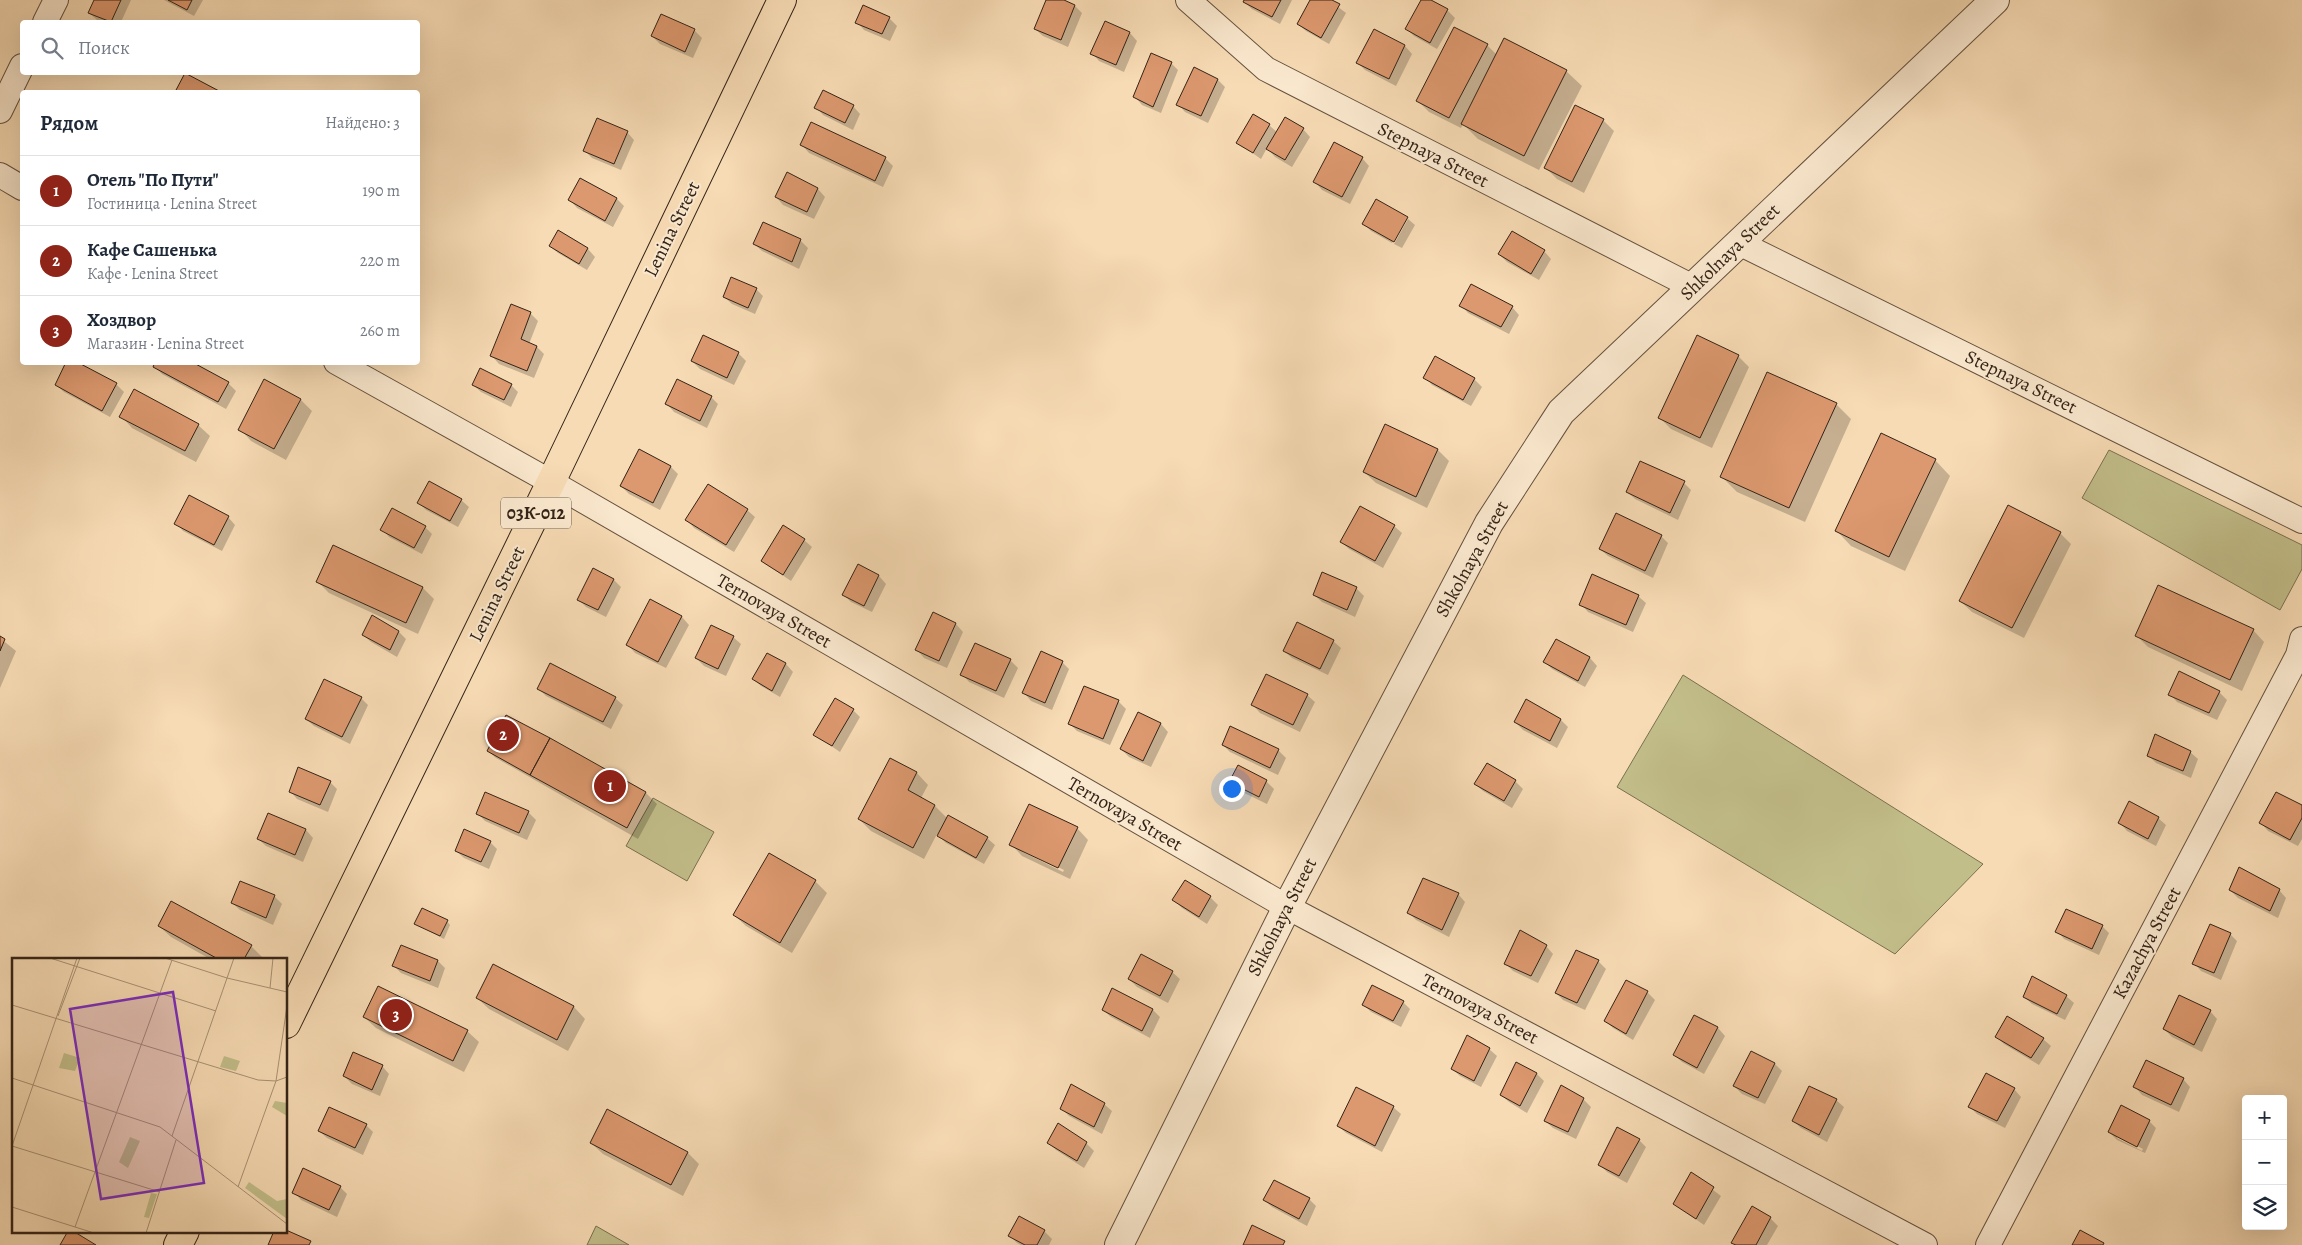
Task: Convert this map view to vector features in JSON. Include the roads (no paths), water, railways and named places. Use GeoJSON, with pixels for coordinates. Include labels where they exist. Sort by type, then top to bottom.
{"type":"FeatureCollection","features":[{"type":"Feature","properties":{"kind":"main road","name":"Lenina Street"},"geometry":{"type":"LineString","coordinates":[[288,1020],[551,482],[782,0]]}},
{"type":"Feature","properties":{"kind":"main road"},"geometry":{"type":"LineString","coordinates":[[178,1245],[184,1232]]}},
{"type":"Feature","properties":{"kind":"street"},"geometry":{"type":"LineString","coordinates":[[46,20],[56,0]]}},
{"type":"Feature","properties":{"kind":"street","name":"Stepnaya Street"},"geometry":{"type":"LineString","coordinates":[[1188,0],[1266,69],[1693,287]]}},
{"type":"Feature","properties":{"kind":"street","name":"Shkolnaya Street"},"geometry":{"type":"LineString","coordinates":[[1119,1245],[1287,907],[1489,523],[1561,412],[1995,0]]}},
{"type":"Feature","properties":{"kind":"street"},"geometry":{"type":"LineString","coordinates":[[0,111],[20,70]]}},
{"type":"Feature","properties":{"kind":"street"},"geometry":{"type":"LineString","coordinates":[[0,176],[20,187]]}},
{"type":"Feature","properties":{"kind":"street","name":"Stepnaya Street"},"geometry":{"type":"LineString","coordinates":[[1739,243],[2302,521]]}},
{"type":"Feature","properties":{"kind":"street","name":"Ternovaya Street"},"geometry":{"type":"LineString","coordinates":[[341,365],[551,482],[1287,907],[1925,1245]]}},
{"type":"Feature","properties":{"kind":"street","name":"Kazachya Street"},"geometry":{"type":"LineString","coordinates":[[1988,1245],[2298,655],[2302,639]]}},
{"type":"Feature","properties":{"kind":"place","name":"Кафе Сашенька"},"geometry":{"type":"Point","coordinates":[503,735]}},
{"type":"Feature","properties":{"kind":"place","name":"Отель \"По Пути\""},"geometry":{"type":"Point","coordinates":[610,786]}},
{"type":"Feature","properties":{"kind":"place","name":"Хоздвор"},"geometry":{"type":"Point","coordinates":[396,1015]}}]}
